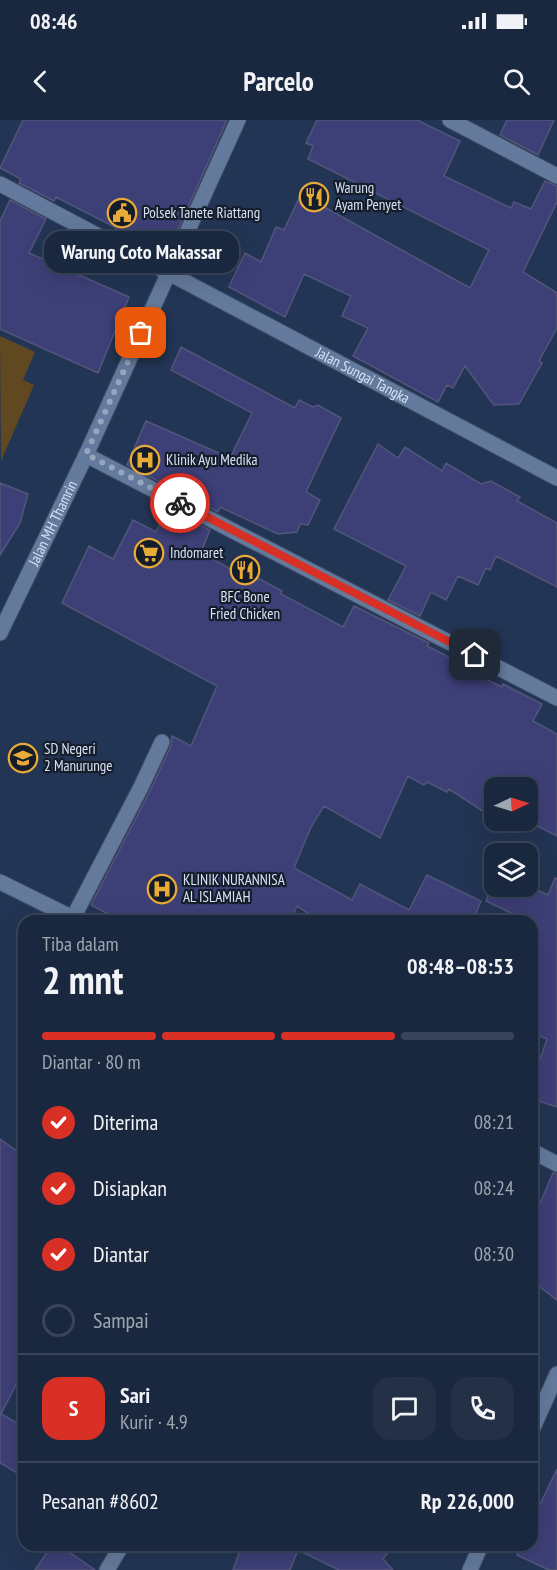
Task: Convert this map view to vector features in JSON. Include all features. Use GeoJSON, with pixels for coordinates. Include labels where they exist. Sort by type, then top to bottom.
{"type":"FeatureCollection","features":[{"type":"Feature","properties":{"kind":"street","name":"Jalan MH Thamrin"},"geometry":{"type":"LineString","coordinates":[[0,633],[86,454],[238,120]]}},
{"type":"Feature","properties":{"kind":"street"},"geometry":{"type":"LineString","coordinates":[[450,120],[557,176]]}},
{"type":"Feature","properties":{"kind":"street","name":"Jalan Sungai Tangka"},"geometry":{"type":"LineString","coordinates":[[0,184],[557,478]]}},
{"type":"Feature","properties":{"kind":"street"},"geometry":{"type":"LineString","coordinates":[[86,454],[557,698]]}},
{"type":"Feature","properties":{"kind":"street"},"geometry":{"type":"LineString","coordinates":[[78,915],[162,742]]}},
{"type":"Feature","properties":{"kind":"street"},"geometry":{"type":"LineString","coordinates":[[0,882],[66,915]]}},
{"type":"Feature","properties":{"kind":"street"},"geometry":{"type":"LineString","coordinates":[[538,1154],[557,1164]]}},
{"type":"Feature","properties":{"kind":"street"},"geometry":{"type":"LineString","coordinates":[[538,1417],[557,1374]]}},
{"type":"Feature","properties":{"kind":"street"},"geometry":{"type":"LineString","coordinates":[[107,1570],[118,1551]]}},
{"type":"Feature","properties":{"kind":"street"},"geometry":{"type":"LineString","coordinates":[[470,1570],[478,1551]]}},
{"type":"Feature","properties":{"kind":"shaded area"},"geometry":{"type":"Polygon","coordinates":[[[0,336],[35,352],[23,380],[34,385],[1,461],[0,336]]]}},
{"type":"Feature","properties":{"kind":"building"},"geometry":{"type":"Polygon","coordinates":[[[23,120],[227,120],[167,254],[56,197],[54,201],[19,183],[21,179],[0,168],[23,120]]]}},
{"type":"Feature","properties":{"kind":"building"},"geometry":{"type":"Polygon","coordinates":[[[317,120],[417,120],[460,141],[444,176],[511,208],[514,202],[531,209],[545,181],[557,186],[557,202],[523,272],[557,293],[557,328],[539,361],[542,363],[519,404],[494,405],[465,366],[453,388],[447,385],[438,402],[353,356],[368,328],[342,316],[351,296],[304,274],[285,317],[229,287],[245,253],[261,262],[276,227],[284,230],[301,194],[470,288],[489,250],[308,159],[313,146],[306,143],[317,120]]]}},
{"type":"Feature","properties":{"kind":"building"},"geometry":{"type":"Polygon","coordinates":[[[507,120],[554,120],[538,155],[500,135],[507,120]]]}},
{"type":"Feature","properties":{"kind":"building"},"geometry":{"type":"Polygon","coordinates":[[[10,200],[46,219],[29,253],[129,297],[98,373],[0,329],[0,221],[10,200]]]}},
{"type":"Feature","properties":{"kind":"building"},"geometry":{"type":"Polygon","coordinates":[[[181,347],[295,408],[299,400],[313,407],[318,405],[341,418],[306,492],[320,500],[308,525],[300,524],[297,532],[278,534],[220,507],[218,512],[127,465],[146,421],[230,458],[252,413],[171,370],[181,347]]]}},
{"type":"Feature","properties":{"kind":"building"},"geometry":{"type":"Polygon","coordinates":[[[378,444],[398,458],[405,447],[442,471],[446,463],[481,484],[491,481],[520,497],[517,501],[557,523],[557,587],[496,556],[490,570],[486,568],[478,585],[458,576],[446,600],[431,592],[420,616],[388,600],[406,566],[334,529],[378,444]]]}},
{"type":"Feature","properties":{"kind":"building"},"geometry":{"type":"Polygon","coordinates":[[[0,483],[28,494],[20,523],[0,555],[0,483]]]}},
{"type":"Feature","properties":{"kind":"building"},"geometry":{"type":"Polygon","coordinates":[[[167,508],[210,530],[201,552],[242,576],[245,571],[282,591],[281,594],[343,627],[354,606],[429,643],[427,646],[467,666],[465,669],[502,687],[503,684],[542,704],[533,721],[557,734],[557,836],[538,826],[538,777],[484,777],[484,812],[449,789],[447,792],[427,782],[424,785],[408,776],[380,838],[324,806],[311,827],[294,868],[352,900],[360,884],[409,910],[427,875],[481,901],[475,915],[311,915],[297,906],[293,915],[110,915],[91,905],[150,791],[171,746],[172,736],[191,746],[217,686],[62,603],[89,546],[113,559],[133,520],[156,532],[167,508]]]}},
{"type":"Feature","properties":{"kind":"building"},"geometry":{"type":"Polygon","coordinates":[[[557,878],[557,1107],[538,1101],[538,1065],[547,1039],[538,1035],[538,915],[515,915],[486,901],[488,897],[538,897],[538,890],[548,895],[557,878]]]}},
{"type":"Feature","properties":{"kind":"building"},"geometry":{"type":"Polygon","coordinates":[[[0,1139],[18,1152],[18,1381],[1,1414],[18,1424],[18,1474],[0,1463],[0,1139]]]}},
{"type":"Feature","properties":{"kind":"building"},"geometry":{"type":"Polygon","coordinates":[[[553,1173],[557,1174],[557,1300],[538,1286],[538,1208],[553,1173]]]}},
{"type":"Feature","properties":{"kind":"building"},"geometry":{"type":"Polygon","coordinates":[[[557,1469],[557,1570],[549,1570],[517,1555],[519,1551],[538,1551],[538,1509],[557,1469]]]}},
{"type":"Feature","properties":{"kind":"building"},"geometry":{"type":"Polygon","coordinates":[[[48,1551],[68,1551],[95,1570],[35,1570],[48,1551]]]}},
{"type":"Feature","properties":{"kind":"building"},"geometry":{"type":"Polygon","coordinates":[[[240,1551],[298,1551],[290,1570],[233,1570],[240,1551]]]}},
{"type":"Feature","properties":{"kind":"building"},"geometry":{"type":"Polygon","coordinates":[[[300,1551],[389,1551],[383,1559],[393,1570],[339,1570],[300,1551]]]}},
{"type":"Feature","properties":{"kind":"way so far"},"geometry":{"type":"LineString","coordinates":[[141,333],[86,454],[180,503]]}},
{"type":"Feature","properties":{"kind":"place","name":"Warung Ayam Penyet"},"geometry":{"type":"Point","coordinates":[314,197]}},
{"type":"Feature","properties":{"kind":"place","name":"Polsek Tanete Riattang"},"geometry":{"type":"Point","coordinates":[122,213]}},
{"type":"Feature","properties":{"kind":"place","name":"Warung Coto Makassar"},"geometry":{"type":"Point","coordinates":[141,333]}},
{"type":"Feature","properties":{"kind":"place","name":"Klinik Ayu Medika"},"geometry":{"type":"Point","coordinates":[145,460]}},
{"type":"Feature","properties":{"kind":"place","name":"Indomaret"},"geometry":{"type":"Point","coordinates":[149,553]}},
{"type":"Feature","properties":{"kind":"place","name":"BFC Bone Fried Chicken"},"geometry":{"type":"Point","coordinates":[245,570]}},
{"type":"Feature","properties":{"kind":"place","name":"SD Negeri 2 Manurunge"},"geometry":{"type":"Point","coordinates":[23,758]}},
{"type":"Feature","properties":{"kind":"place","name":"KLINIK NURANNISA AL ISLAMIAH"},"geometry":{"type":"Point","coordinates":[162,889]}},
{"type":"Feature","properties":{"kind":"route"},"geometry":{"type":"LineString","coordinates":[[180,503],[475,655]]}}]}
